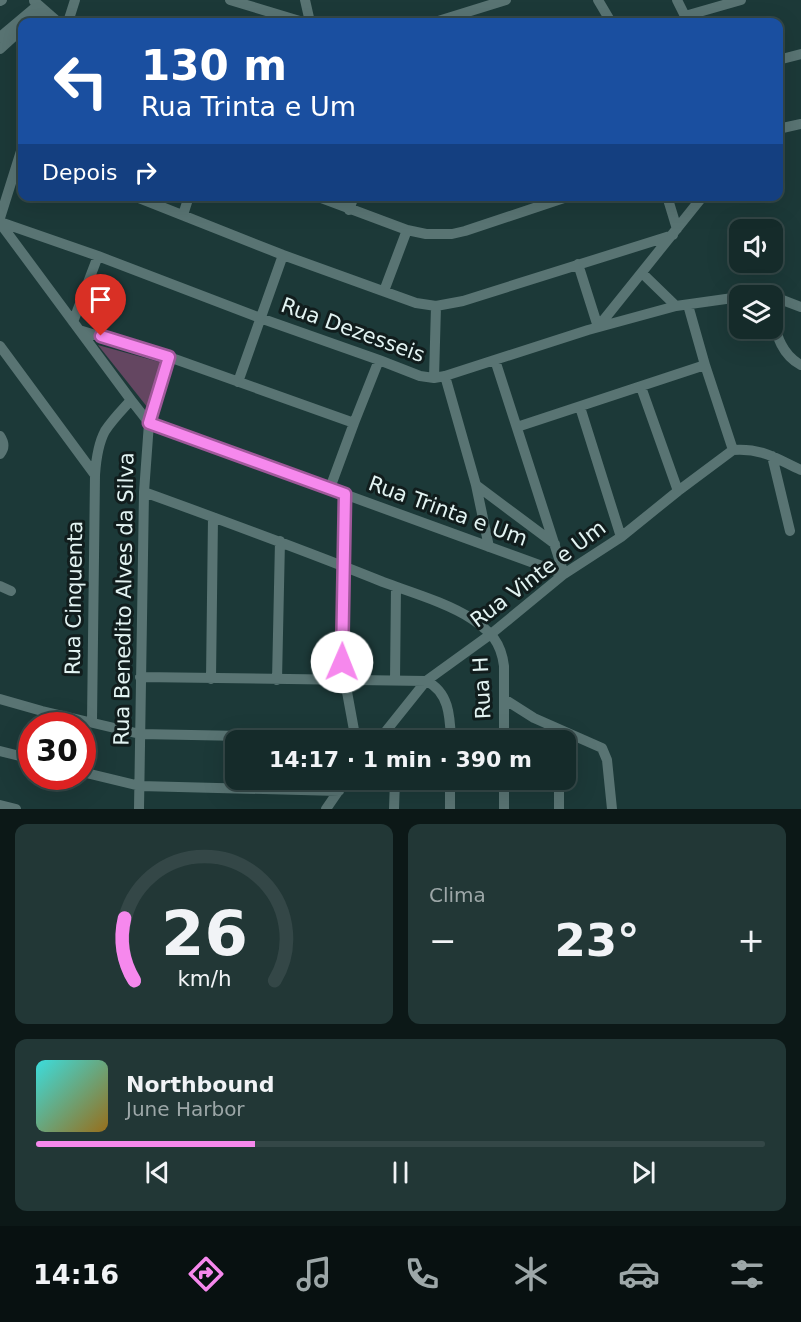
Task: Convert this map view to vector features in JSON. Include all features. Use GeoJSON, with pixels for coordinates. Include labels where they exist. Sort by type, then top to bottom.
{"type":"FeatureCollection","features":[{"type":"Feature","properties":{"kind":"street"},"geometry":{"type":"LineString","coordinates":[[69,18],[75,0]]}},
{"type":"Feature","properties":{"kind":"street"},"geometry":{"type":"LineString","coordinates":[[230,0],[290,18]]}},
{"type":"Feature","properties":{"kind":"street"},"geometry":{"type":"LineString","coordinates":[[305,0],[309,18]]}},
{"type":"Feature","properties":{"kind":"street"},"geometry":{"type":"LineString","coordinates":[[446,18],[490,2],[506,0]]}},
{"type":"Feature","properties":{"kind":"street"},"geometry":{"type":"LineString","coordinates":[[598,0],[609,18]]}},
{"type":"Feature","properties":{"kind":"street"},"geometry":{"type":"LineString","coordinates":[[677,0],[686,18]]}},
{"type":"Feature","properties":{"kind":"street"},"geometry":{"type":"LineString","coordinates":[[690,18],[741,0]]}},
{"type":"Feature","properties":{"kind":"street"},"geometry":{"type":"LineString","coordinates":[[23,18],[38,5],[53,18]]}},
{"type":"Feature","properties":{"kind":"street"},"geometry":{"type":"LineString","coordinates":[[0,37],[18,22]]}},
{"type":"Feature","properties":{"kind":"street"},"geometry":{"type":"LineString","coordinates":[[0,49],[18,33]]}},
{"type":"Feature","properties":{"kind":"street"},"geometry":{"type":"LineString","coordinates":[[783,59],[801,54]]}},
{"type":"Feature","properties":{"kind":"street"},"geometry":{"type":"LineString","coordinates":[[783,128],[801,124]]}},
{"type":"Feature","properties":{"kind":"street"},"geometry":{"type":"LineString","coordinates":[[0,221],[18,165]]}},
{"type":"Feature","properties":{"kind":"street"},"geometry":{"type":"LineString","coordinates":[[147,201],[283,255],[416,303],[436,306],[463,301],[675,232]]}},
{"type":"Feature","properties":{"kind":"street"},"geometry":{"type":"LineString","coordinates":[[183,215],[187,201]]}},
{"type":"Feature","properties":{"kind":"street"},"geometry":{"type":"LineString","coordinates":[[328,201],[407,230],[426,234],[452,234],[555,201]]}},
{"type":"Feature","properties":{"kind":"street"},"geometry":{"type":"LineString","coordinates":[[349,210],[352,201]]}},
{"type":"Feature","properties":{"kind":"street"},"geometry":{"type":"LineString","coordinates":[[668,201],[675,232]]}},
{"type":"Feature","properties":{"kind":"street"},"geometry":{"type":"LineString","coordinates":[[598,327],[699,201]]}},
{"type":"Feature","properties":{"kind":"street","name":"Rua Dezesseis"},"geometry":{"type":"LineString","coordinates":[[0,221],[98,255],[260,318],[420,376],[439,377],[598,327],[676,306],[729,299]]}},
{"type":"Feature","properties":{"kind":"street","name":"Rua Benedito Alves da Silva"},"geometry":{"type":"LineString","coordinates":[[0,221],[149,423],[144,492],[139,809]]}},
{"type":"Feature","properties":{"kind":"street"},"geometry":{"type":"LineString","coordinates":[[384,291],[407,230]]}},
{"type":"Feature","properties":{"kind":"street"},"geometry":{"type":"LineString","coordinates":[[98,255],[76,326],[354,423]]}},
{"type":"Feature","properties":{"kind":"street"},"geometry":{"type":"LineString","coordinates":[[238,382],[283,255]]}},
{"type":"Feature","properties":{"kind":"street"},"geometry":{"type":"LineString","coordinates":[[578,264],[598,327]]}},
{"type":"Feature","properties":{"kind":"street"},"geometry":{"type":"LineString","coordinates":[[642,273],[676,306]]}},
{"type":"Feature","properties":{"kind":"street"},"geometry":{"type":"LineString","coordinates":[[783,301],[801,307]]}},
{"type":"Feature","properties":{"kind":"street"},"geometry":{"type":"LineString","coordinates":[[688,305],[733,450],[754,450],[801,470]]}},
{"type":"Feature","properties":{"kind":"street"},"geometry":{"type":"LineString","coordinates":[[436,306],[439,377],[476,485],[489,548]]}},
{"type":"Feature","properties":{"kind":"street"},"geometry":{"type":"LineString","coordinates":[[779,339],[789,357],[801,365]]}},
{"type":"Feature","properties":{"kind":"street"},"geometry":{"type":"LineString","coordinates":[[0,346],[95,475]]}},
{"type":"Feature","properties":{"kind":"street"},"geometry":{"type":"LineString","coordinates":[[149,423],[169,357]]}},
{"type":"Feature","properties":{"kind":"street"},"geometry":{"type":"LineString","coordinates":[[330,488],[379,360]]}},
{"type":"Feature","properties":{"kind":"street"},"geometry":{"type":"LineString","coordinates":[[495,360],[564,574]]}},
{"type":"Feature","properties":{"kind":"street"},"geometry":{"type":"LineString","coordinates":[[517,427],[705,365]]}},
{"type":"Feature","properties":{"kind":"street"},"geometry":{"type":"LineString","coordinates":[[641,387],[678,490]]}},
{"type":"Feature","properties":{"kind":"street","name":"Rua Cinquenta"},"geometry":{"type":"LineString","coordinates":[[92,712],[96,460],[106,429],[131,400]]}},
{"type":"Feature","properties":{"kind":"street"},"geometry":{"type":"LineString","coordinates":[[580,407],[621,537]]}},
{"type":"Feature","properties":{"kind":"street","name":"Rua Trinta e Um"},"geometry":{"type":"LineString","coordinates":[[149,423],[564,574]]}},
{"type":"Feature","properties":{"kind":"street"},"geometry":{"type":"LineString","coordinates":[[0,436],[4,446],[0,454]]}},
{"type":"Feature","properties":{"kind":"street","name":"Rua Vinte e Um"},"geometry":{"type":"LineString","coordinates":[[390,730],[426,681],[491,634],[564,574],[621,537],[678,490],[733,450]]}},
{"type":"Feature","properties":{"kind":"street"},"geometry":{"type":"LineString","coordinates":[[771,456],[790,531]]}},
{"type":"Feature","properties":{"kind":"street"},"geometry":{"type":"LineString","coordinates":[[476,485],[555,544]]}},
{"type":"Feature","properties":{"kind":"street"},"geometry":{"type":"LineString","coordinates":[[144,492],[279,541],[464,614],[491,634]]}},
{"type":"Feature","properties":{"kind":"street"},"geometry":{"type":"LineString","coordinates":[[345,494],[342,662],[354,730]]}},
{"type":"Feature","properties":{"kind":"street"},"geometry":{"type":"LineString","coordinates":[[211,679],[213,517]]}},
{"type":"Feature","properties":{"kind":"street"},"geometry":{"type":"LineString","coordinates":[[277,680],[279,541]]}},
{"type":"Feature","properties":{"kind":"street"},"geometry":{"type":"LineString","coordinates":[[0,586],[11,591]]}},
{"type":"Feature","properties":{"kind":"street"},"geometry":{"type":"LineString","coordinates":[[396,587],[396,680]]}},
{"type":"Feature","properties":{"kind":"street","name":"Rua H"},"geometry":{"type":"LineString","coordinates":[[491,634],[503,656],[504,730]]}},
{"type":"Feature","properties":{"kind":"street"},"geometry":{"type":"LineString","coordinates":[[140,677],[426,681],[432,684],[444,699],[450,714],[451,730]]}},
{"type":"Feature","properties":{"kind":"street"},"geometry":{"type":"LineString","coordinates":[[0,699],[47,712]]}},
{"type":"Feature","properties":{"kind":"street"},"geometry":{"type":"LineString","coordinates":[[504,699],[553,730]]}},
{"type":"Feature","properties":{"kind":"street"},"geometry":{"type":"LineString","coordinates":[[96,723],[140,734],[225,736]]}},
{"type":"Feature","properties":{"kind":"street"},"geometry":{"type":"LineString","coordinates":[[576,740],[602,748],[607,760],[612,809]]}},
{"type":"Feature","properties":{"kind":"street"},"geometry":{"type":"LineString","coordinates":[[0,751],[18,756]]}},
{"type":"Feature","properties":{"kind":"street"},"geometry":{"type":"LineString","coordinates":[[96,775],[140,786],[339,791]]}},
{"type":"Feature","properties":{"kind":"street"},"geometry":{"type":"LineString","coordinates":[[394,809],[395,790]]}},
{"type":"Feature","properties":{"kind":"street"},"geometry":{"type":"LineString","coordinates":[[450,790],[450,809]]}},
{"type":"Feature","properties":{"kind":"street"},"geometry":{"type":"LineString","coordinates":[[504,790],[504,809]]}},
{"type":"Feature","properties":{"kind":"street"},"geometry":{"type":"LineString","coordinates":[[559,790],[559,809]]}},
{"type":"Feature","properties":{"kind":"street"},"geometry":{"type":"LineString","coordinates":[[326,809],[339,791]]}},
{"type":"Feature","properties":{"kind":"street"},"geometry":{"type":"LineString","coordinates":[[339,791],[339,809]]}},
{"type":"Feature","properties":{"kind":"street"},"geometry":{"type":"LineString","coordinates":[[0,805],[16,809]]}},
{"type":"Feature","properties":{"kind":"shaded area"},"geometry":{"type":"Polygon","coordinates":[[[98,345],[163,363],[148,408],[98,345]]]}},
{"type":"Feature","properties":{"kind":"route"},"geometry":{"type":"LineString","coordinates":[[101,336],[169,357],[149,423],[345,494],[342,662]]}}]}
